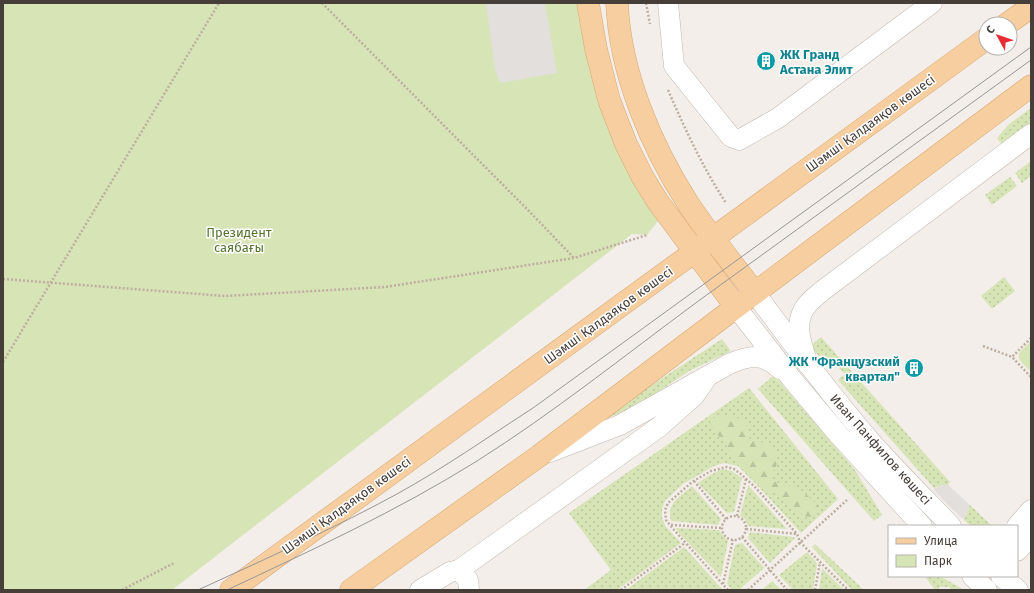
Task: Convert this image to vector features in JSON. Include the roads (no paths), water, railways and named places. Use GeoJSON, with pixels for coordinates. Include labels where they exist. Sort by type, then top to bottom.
{"type":"FeatureCollection","features":[{"type":"Feature","properties":{"kind":"main road"},"geometry":{"type":"LineString","coordinates":[[588,3],[596,49],[609,100],[626,144],[642,176],[658,202],[736,307]]}},
{"type":"Feature","properties":{"kind":"main road"},"geometry":{"type":"LineString","coordinates":[[617,3],[618,17],[627,65],[644,118],[663,162],[690,205],[755,293]]}},
{"type":"Feature","properties":{"kind":"main road"},"geometry":{"type":"LineString","coordinates":[[1018,16],[1031,7]]}},
{"type":"Feature","properties":{"kind":"main road","name":"Шәмші Қалдаяқов көшесі"},"geometry":{"type":"LineString","coordinates":[[231,590],[978,45]]}},
{"type":"Feature","properties":{"kind":"main road"},"geometry":{"type":"LineString","coordinates":[[351,590],[539,456],[1031,86]]}},
{"type":"Feature","properties":{"kind":"street"},"geometry":{"type":"LineString","coordinates":[[668,3],[674,66],[731,136],[739,140],[778,118],[932,3]]}},
{"type":"Feature","properties":{"kind":"street"},"geometry":{"type":"LineString","coordinates":[[808,364],[800,342],[799,329],[804,309],[810,301],[822,290],[1031,134]]}},
{"type":"Feature","properties":{"kind":"street","name":"Иван Панфилов көшесі"},"geometry":{"type":"LineString","coordinates":[[755,293],[808,364],[873,444],[950,525]]}},
{"type":"Feature","properties":{"kind":"street","name":"Иван Панфилов көшесі"},"geometry":{"type":"LineString","coordinates":[[736,307],[791,378],[839,435],[921,525]]}},
{"type":"Feature","properties":{"kind":"street"},"geometry":{"type":"LineString","coordinates":[[539,456],[620,425],[737,360],[761,357],[773,363],[791,378]]}},
{"type":"Feature","properties":{"kind":"street"},"geometry":{"type":"LineString","coordinates":[[420,590],[450,572],[459,570],[659,427],[694,396],[708,376]]}},
{"type":"Feature","properties":{"kind":"street"},"geometry":{"type":"LineString","coordinates":[[1018,525],[1031,510]]}},
{"type":"Feature","properties":{"kind":"street"},"geometry":{"type":"LineString","coordinates":[[1018,550],[1031,536]]}},
{"type":"Feature","properties":{"kind":"street"},"geometry":{"type":"LineString","coordinates":[[459,570],[468,580],[469,590]]}},
{"type":"Feature","properties":{"kind":"street"},"geometry":{"type":"LineString","coordinates":[[1002,577],[1018,590]]}},
{"type":"Feature","properties":{"kind":"tram line"},"geometry":{"type":"LineString","coordinates":[[198,590],[299,544],[373,507],[432,474],[466,452],[533,408],[1031,47]]}},
{"type":"Feature","properties":{"kind":"tram line"},"geometry":{"type":"LineString","coordinates":[[227,590],[322,545],[416,497],[505,443],[561,404],[697,302],[1031,60]]}},
{"type":"Feature","properties":{"kind":"place","name":"ЖК Гранд Астана Элит"},"geometry":{"type":"Point","coordinates":[766,61]}},
{"type":"Feature","properties":{"kind":"place","name":"ЖК \"Французский квартал\""},"geometry":{"type":"Point","coordinates":[914,368]}},
{"type":"Feature","properties":{"kind":"park label","name":"Президент саябағы"},"geometry":{"type":"Point","coordinates":[239,240]}}]}
